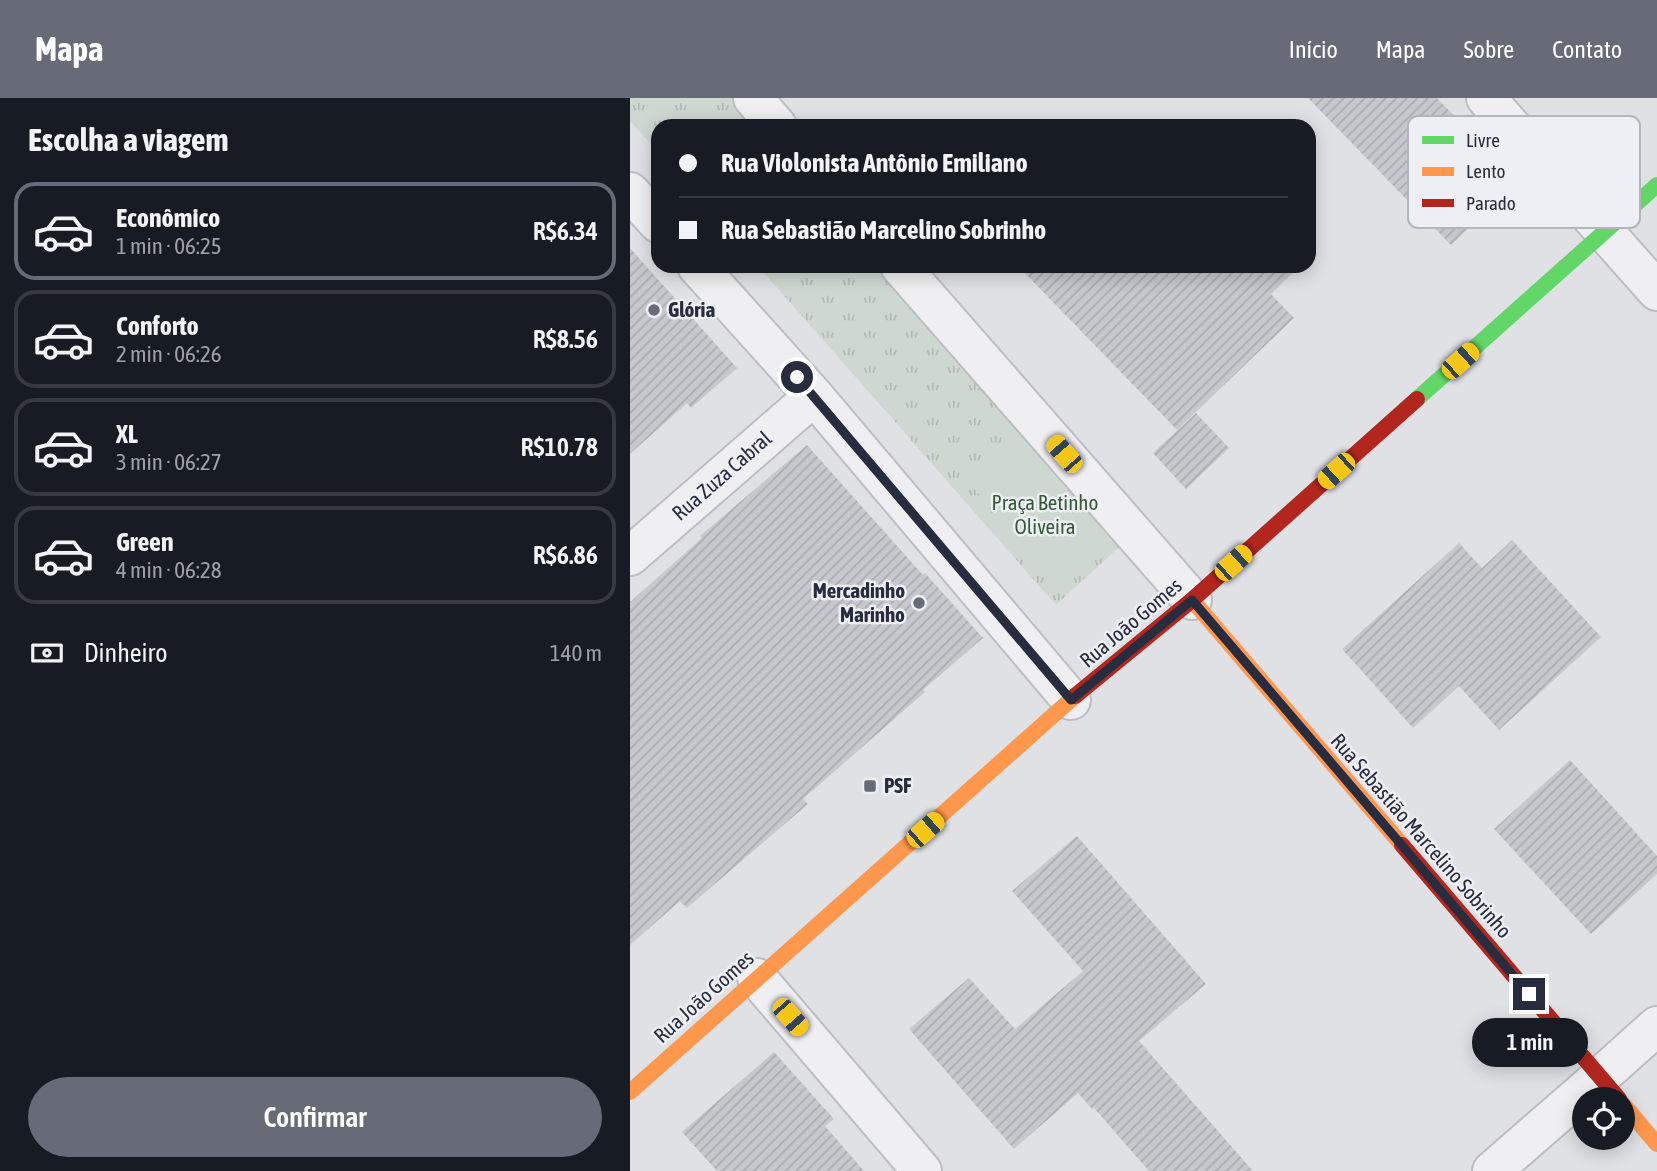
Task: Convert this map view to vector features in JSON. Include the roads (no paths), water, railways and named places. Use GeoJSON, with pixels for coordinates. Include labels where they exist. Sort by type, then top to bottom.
{"type":"FeatureCollection","features":[{"type":"Feature","properties":{"kind":"street"},"geometry":{"type":"LineString","coordinates":[[753,98],[771,119]]}},
{"type":"Feature","properties":{"kind":"street"},"geometry":{"type":"LineString","coordinates":[[1486,98],[1502,116]]}},
{"type":"Feature","properties":{"kind":"street","name":"Rua João Gomes"},"geometry":{"type":"LineString","coordinates":[[1640,200],[1657,185]]}},
{"type":"Feature","properties":{"kind":"street"},"geometry":{"type":"LineString","coordinates":[[630,192],[651,215]]}},
{"type":"Feature","properties":{"kind":"street"},"geometry":{"type":"LineString","coordinates":[[1600,228],[1657,291]]}},
{"type":"Feature","properties":{"kind":"street","name":"Rua João Gomes"},"geometry":{"type":"LineString","coordinates":[[630,1092],[1071,700],[1192,600],[1610,228]]}},
{"type":"Feature","properties":{"kind":"street"},"geometry":{"type":"LineString","coordinates":[[703,273],[814,396],[1071,700]]}},
{"type":"Feature","properties":{"kind":"street"},"geometry":{"type":"LineString","coordinates":[[906,273],[1192,600]]}},
{"type":"Feature","properties":{"kind":"street","name":"Rua Zuza Cabral"},"geometry":{"type":"LineString","coordinates":[[630,556],[814,396]]}},
{"type":"Feature","properties":{"kind":"street","name":"Rua Sebastião Marcelino Sobrinho"},"geometry":{"type":"LineString","coordinates":[[1192,600],[1609,1087]]}},
{"type":"Feature","properties":{"kind":"street"},"geometry":{"type":"LineString","coordinates":[[757,978],[922,1171]]}},
{"type":"Feature","properties":{"kind":"street"},"geometry":{"type":"LineString","coordinates":[[1618,1087],[1657,1026]]}},
{"type":"Feature","properties":{"kind":"street","name":"Rua Sebastião Marcelino Sobrinho"},"geometry":{"type":"LineString","coordinates":[[1635,1118],[1657,1144]]}},
{"type":"Feature","properties":{"kind":"street"},"geometry":{"type":"LineString","coordinates":[[1492,1171],[1572,1120]]}},
{"type":"Feature","properties":{"kind":"place","name":"Glória"},"geometry":{"type":"Point","coordinates":[654,310]}},
{"type":"Feature","properties":{"kind":"place","name":"Mercadinho Marinho"},"geometry":{"type":"Point","coordinates":[919,603]}},
{"type":"Feature","properties":{"kind":"place","name":"PSF"},"geometry":{"type":"Point","coordinates":[870,786]}},
{"type":"Feature","properties":{"kind":"park label","name":"Praça Betinho Oliveira"},"geometry":{"type":"Point","coordinates":[1045,515]}}]}
